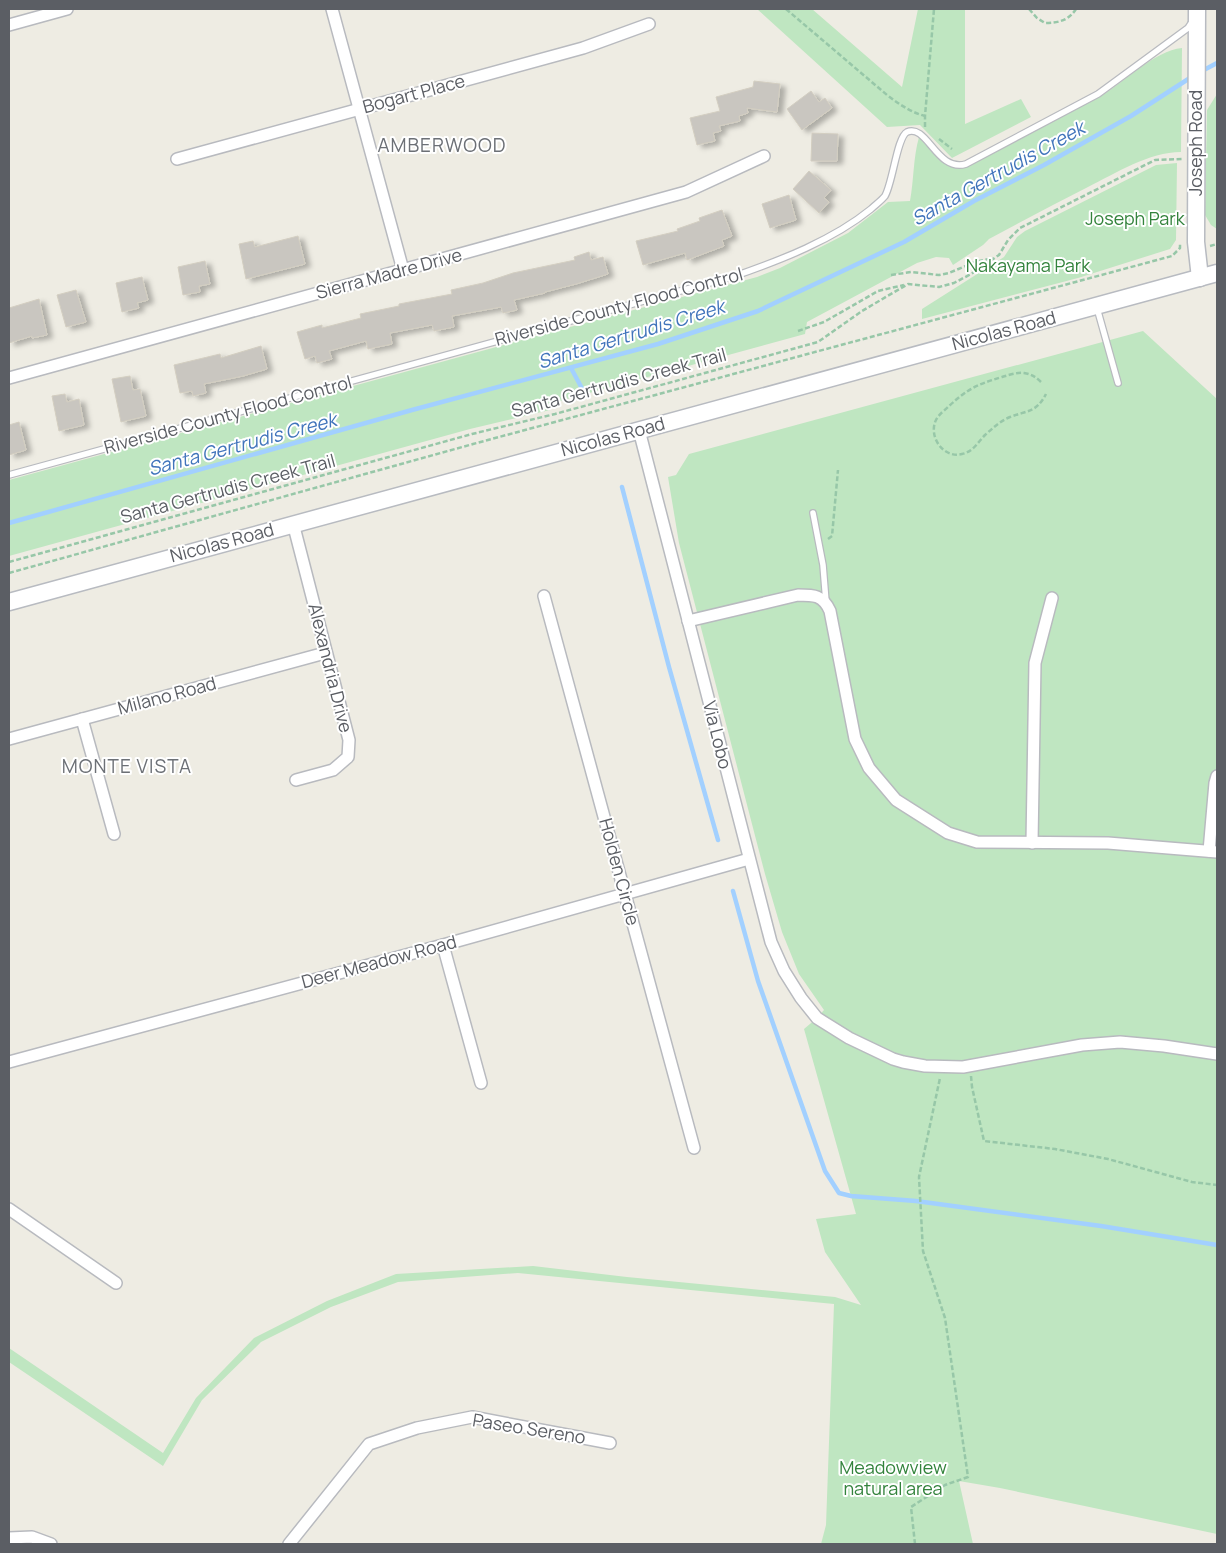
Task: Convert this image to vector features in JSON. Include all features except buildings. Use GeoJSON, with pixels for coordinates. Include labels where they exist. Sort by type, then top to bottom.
{"type":"FeatureCollection","features":[{"type":"Feature","properties":{"kind":"main road","name":"Joseph Road"},"geometry":{"type":"LineString","coordinates":[[1197,11],[1196,242],[1200,278]]}},
{"type":"Feature","properties":{"kind":"main road","name":"Nicolas Road"},"geometry":{"type":"LineString","coordinates":[[9,602],[1217,273]]}},
{"type":"Feature","properties":{"kind":"street"},"geometry":{"type":"LineString","coordinates":[[9,25],[35,13],[67,9]]}},
{"type":"Feature","properties":{"kind":"street"},"geometry":{"type":"LineString","coordinates":[[332,9],[403,270]]}},
{"type":"Feature","properties":{"kind":"street","name":"Bogart Place"},"geometry":{"type":"LineString","coordinates":[[177,159],[583,48],[648,24]]}},
{"type":"Feature","properties":{"kind":"street","name":"Sierra Madre Drive"},"geometry":{"type":"LineString","coordinates":[[9,378],[686,192],[764,156]]}},
{"type":"Feature","properties":{"kind":"street","name":"Via Lobo"},"geometry":{"type":"LineString","coordinates":[[640,430],[771,942],[784,971],[801,998],[817,1018],[893,1059],[925,1066],[970,1066],[1082,1045],[1120,1042],[1217,1054]]}},
{"type":"Feature","properties":{"kind":"street","name":"Alexandria Drive"},"geometry":{"type":"LineString","coordinates":[[294,524],[325,653],[349,740],[348,757],[333,770],[296,780]]}},
{"type":"Feature","properties":{"kind":"street"},"geometry":{"type":"LineString","coordinates":[[688,621],[798,595],[815,595],[826,602],[830,611],[855,738],[869,768],[896,800],[948,833],[977,842],[1108,843],[1213,851],[1215,783],[1217,776]]}},
{"type":"Feature","properties":{"kind":"street","name":"Holden Circle"},"geometry":{"type":"LineString","coordinates":[[544,596],[694,1148]]}},
{"type":"Feature","properties":{"kind":"street"},"geometry":{"type":"LineString","coordinates":[[1032,842],[1035,663],[1052,598]]}},
{"type":"Feature","properties":{"kind":"street","name":"Milano Road"},"geometry":{"type":"LineString","coordinates":[[9,739],[325,653]]}},
{"type":"Feature","properties":{"kind":"street"},"geometry":{"type":"LineString","coordinates":[[82,719],[114,834]]}},
{"type":"Feature","properties":{"kind":"street","name":"Deer Meadow Road"},"geometry":{"type":"LineString","coordinates":[[9,1062],[443,945],[749,859]]}},
{"type":"Feature","properties":{"kind":"street"},"geometry":{"type":"LineString","coordinates":[[443,945],[481,1083]]}},
{"type":"Feature","properties":{"kind":"street"},"geometry":{"type":"LineString","coordinates":[[9,1209],[116,1283]]}},
{"type":"Feature","properties":{"kind":"street","name":"Paseo Sereno"},"geometry":{"type":"LineString","coordinates":[[288,1544],[369,1444],[417,1428],[472,1417],[610,1443]]}},
{"type":"Feature","properties":{"kind":"street"},"geometry":{"type":"LineString","coordinates":[[9,1538],[32,1536],[51,1544]]}},
{"type":"Feature","properties":{"kind":"lane","name":"Riverside County Flood Control"},"geometry":{"type":"LineString","coordinates":[[9,475],[726,279],[759,268],[843,229],[861,217],[884,197],[891,182],[902,138],[907,132],[920,133],[942,158],[952,165],[961,165],[1098,94],[1188,28],[1197,11]]}},
{"type":"Feature","properties":{"kind":"lane"},"geometry":{"type":"LineString","coordinates":[[1096,306],[1118,383]]}},
{"type":"Feature","properties":{"kind":"lane"},"geometry":{"type":"LineString","coordinates":[[813,513],[822,557],[826,602]]}},
{"type":"Feature","properties":{"kind":"path"},"geometry":{"type":"LineString","coordinates":[[786,9],[903,108],[915,114],[925,116]]}},
{"type":"Feature","properties":{"kind":"path"},"geometry":{"type":"LineString","coordinates":[[925,127],[934,9]]}},
{"type":"Feature","properties":{"kind":"path"},"geometry":{"type":"LineString","coordinates":[[1030,9],[1037,18],[1045,23],[1053,23],[1072,16],[1076,9]]}},
{"type":"Feature","properties":{"kind":"path"},"geometry":{"type":"LineString","coordinates":[[933,133],[952,149]]}},
{"type":"Feature","properties":{"kind":"path"},"geometry":{"type":"LineString","coordinates":[[798,331],[824,322],[878,291],[908,284],[939,286],[954,283],[994,258],[1020,228],[1155,160],[1196,159]]}},
{"type":"Feature","properties":{"kind":"path"},"geometry":{"type":"LineString","coordinates":[[9,574],[473,444],[1172,256],[1180,248],[1180,239]]}},
{"type":"Feature","properties":{"kind":"path"},"geometry":{"type":"LineString","coordinates":[[891,275],[920,272],[939,275],[949,273],[975,262],[994,258]]}},
{"type":"Feature","properties":{"kind":"path","name":"Santa Gertrudis Creek Trail"},"geometry":{"type":"LineString","coordinates":[[9,562],[472,434],[555,414],[818,342],[862,311],[908,284]]}},
{"type":"Feature","properties":{"kind":"path"},"geometry":{"type":"LineString","coordinates":[[1041,382],[1034,376],[1017,373],[982,383],[966,390],[936,419],[934,426],[936,441],[940,447],[950,454],[961,455],[973,449],[999,423],[1008,417],[1030,412],[1038,406],[1046,394]]}},
{"type":"Feature","properties":{"kind":"path"},"geometry":{"type":"LineString","coordinates":[[828,539],[832,536],[838,470]]}},
{"type":"Feature","properties":{"kind":"path"},"geometry":{"type":"LineString","coordinates":[[970,1066],[972,1087],[984,1141],[1055,1149],[1108,1159],[1192,1182],[1217,1185]]}},
{"type":"Feature","properties":{"kind":"path"},"geometry":{"type":"LineString","coordinates":[[915,1544],[911,1507],[945,1485],[968,1477],[945,1318],[923,1251],[919,1177],[943,1067]]}},
{"type":"Feature","properties":{"kind":"green space"},"geometry":{"type":"Polygon","coordinates":[[[757,9],[812,9],[902,87],[918,9],[965,9],[965,124],[1021,99],[1031,117],[952,158],[920,125],[887,127],[757,9]]]}},
{"type":"Feature","properties":{"kind":"green space"},"geometry":{"type":"Polygon","coordinates":[[[1182,48],[1181,152],[1145,159],[1121,170],[989,239],[953,265],[949,258],[936,257],[917,263],[807,322],[805,334],[549,404],[550,410],[470,429],[9,556],[9,480],[757,277],[780,268],[848,233],[888,202],[910,201],[919,137],[943,161],[954,167],[961,168],[1101,96],[1140,67],[1161,55],[1182,48]]]}},
{"type":"Feature","properties":{"kind":"green space"},"geometry":{"type":"Polygon","coordinates":[[[1217,94],[1217,229],[1211,225],[1205,215],[1207,110],[1217,94]]]}},
{"type":"Feature","properties":{"kind":"green space","name":"Joseph Park"},"geometry":{"type":"Polygon","coordinates":[[[1177,163],[1176,240],[1170,249],[1078,278],[922,319],[922,309],[1004,257],[1017,237],[1025,231],[1156,165],[1177,163]]]}},
{"type":"Feature","properties":{"kind":"green space","name":"Meadowview natural area"},"geometry":{"type":"Polygon","coordinates":[[[1143,331],[1217,399],[1217,1534],[959,1481],[973,1544],[821,1544],[826,1525],[834,1304],[518,1273],[398,1282],[331,1307],[261,1342],[202,1400],[163,1466],[9,1362],[9,1348],[163,1453],[196,1398],[254,1338],[327,1301],[396,1274],[533,1266],[835,1297],[861,1305],[825,1252],[816,1219],[856,1214],[804,1029],[824,1010],[799,974],[782,932],[765,874],[679,543],[668,477],[676,475],[689,454],[1143,331]]]}},
{"type":"Feature","properties":{"kind":"waterway","name":"Santa Gertrudis Creek"},"geometry":{"type":"LineString","coordinates":[[1202,71],[1217,63]]}},
{"type":"Feature","properties":{"kind":"waterway","name":"Santa Gertrudis Creek"},"geometry":{"type":"LineString","coordinates":[[9,523],[412,410],[658,344],[758,311],[904,242],[974,201],[1044,165],[1131,116],[1193,76]]}},
{"type":"Feature","properties":{"kind":"waterway"},"geometry":{"type":"LineString","coordinates":[[571,368],[585,394]]}},
{"type":"Feature","properties":{"kind":"waterway"},"geometry":{"type":"LineString","coordinates":[[622,487],[669,667],[718,840]]}},
{"type":"Feature","properties":{"kind":"waterway"},"geometry":{"type":"LineString","coordinates":[[733,891],[758,981],[825,1171],[839,1193],[851,1196],[916,1201],[1101,1226],[1217,1245]]}},
{"type":"Feature","properties":{"kind":"district","name":"AMBERWOOD"},"geometry":{"type":"Point","coordinates":[442,145]}},
{"type":"Feature","properties":{"kind":"district","name":"MONTE VISTA"},"geometry":{"type":"Point","coordinates":[127,766]}},
{"type":"Feature","properties":{"kind":"park label","name":"Nakayama Park"},"geometry":{"type":"Point","coordinates":[1028,266]}}]}
